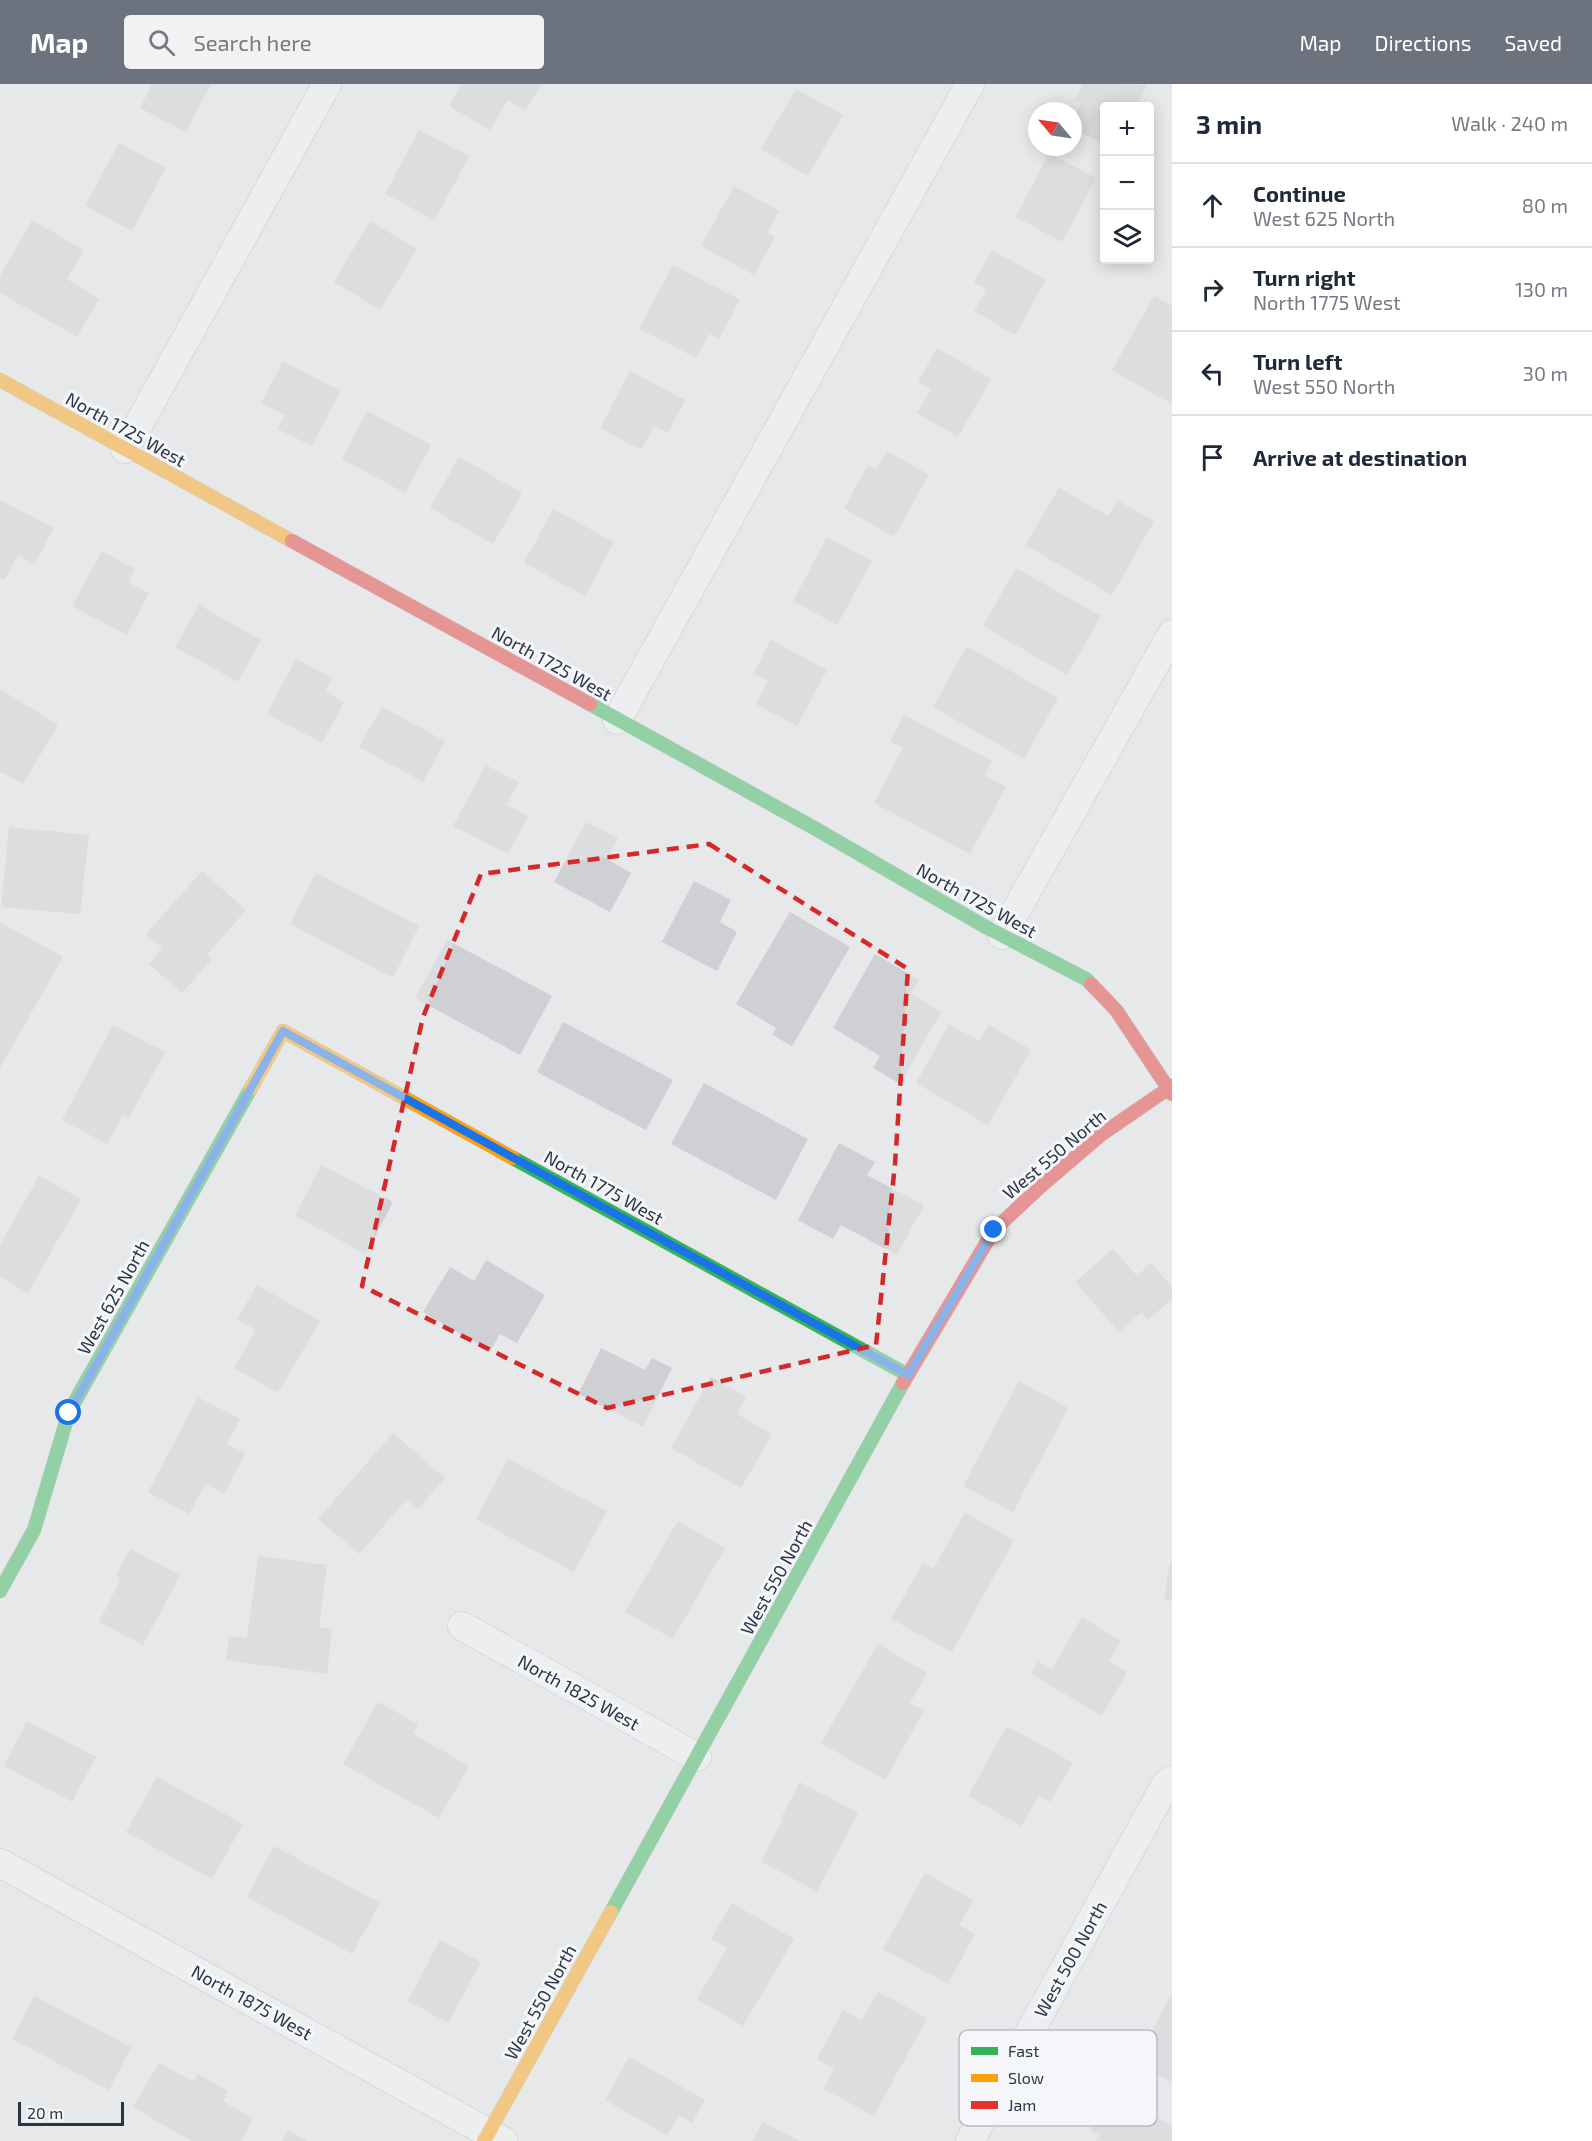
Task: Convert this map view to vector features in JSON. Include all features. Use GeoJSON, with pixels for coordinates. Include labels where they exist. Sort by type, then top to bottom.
{"type":"FeatureCollection","features":[{"type":"Feature","properties":{"kind":"street"},"geometry":{"type":"LineString","coordinates":[[125,449],[327,84]]}},
{"type":"Feature","properties":{"kind":"street"},"geometry":{"type":"LineString","coordinates":[[617,720],[970,84]]}},
{"type":"Feature","properties":{"kind":"street","name":"North 1725 West"},"geometry":{"type":"LineString","coordinates":[[0,380],[1002,935],[1086,979],[1116,1010],[1171,1089]]}},
{"type":"Feature","properties":{"kind":"street"},"geometry":{"type":"LineString","coordinates":[[1002,935],[1172,634]]}},
{"type":"Feature","properties":{"kind":"street","name":"North 1775 West"},"geometry":{"type":"LineString","coordinates":[[283,1031],[908,1375]]}},
{"type":"Feature","properties":{"kind":"street","name":"West 625 North"},"geometry":{"type":"LineString","coordinates":[[0,1591],[34,1530],[69,1413],[283,1031]]}},
{"type":"Feature","properties":{"kind":"street","name":"West 550 North"},"geometry":{"type":"LineString","coordinates":[[492,2138],[697,1757],[908,1375],[994,1230],[1102,1134],[1171,1089]]}},
{"type":"Feature","properties":{"kind":"street","name":"North 1825 West"},"geometry":{"type":"LineString","coordinates":[[462,1626],[697,1757]]}},
{"type":"Feature","properties":{"kind":"street","name":"West 500 North"},"geometry":{"type":"LineString","coordinates":[[1031,2030],[1166,1784],[1172,1780]]}},
{"type":"Feature","properties":{"kind":"street","name":"North 1875 West"},"geometry":{"type":"LineString","coordinates":[[0,1863],[492,2138]]}},
{"type":"Feature","properties":{"kind":"street","name":"West 500 North"},"geometry":{"type":"LineString","coordinates":[[970,2141],[978,2126]]}},
{"type":"Feature","properties":{"kind":"highlighted area"},"geometry":{"type":"Polygon","coordinates":[[[709,844],[908,969],[895,1164],[876,1345],[607,1408],[362,1286],[423,1017],[481,874],[709,844]]]}},
{"type":"Feature","properties":{"kind":"building"},"geometry":{"type":"Polygon","coordinates":[[[152,84],[211,84],[186,132],[140,108],[152,84]]]}},
{"type":"Feature","properties":{"kind":"building"},"geometry":{"type":"Polygon","coordinates":[[[462,84],[541,84],[526,110],[508,100],[490,130],[449,106],[462,84]]]}},
{"type":"Feature","properties":{"kind":"building"},"geometry":{"type":"Polygon","coordinates":[[[1083,84],[1147,85],[1138,102],[1100,102],[1100,143],[1082,133],[1082,102],[1075,100],[1083,84]]]}},
{"type":"Feature","properties":{"kind":"building"},"geometry":{"type":"Polygon","coordinates":[[[796,89],[843,115],[808,176],[761,149],[796,89]]]}},
{"type":"Feature","properties":{"kind":"building"},"geometry":{"type":"Polygon","coordinates":[[[419,130],[469,156],[435,220],[385,194],[419,130]]]}},
{"type":"Feature","properties":{"kind":"building"},"geometry":{"type":"Polygon","coordinates":[[[119,143],[166,168],[132,231],[85,206],[119,143]]]}},
{"type":"Feature","properties":{"kind":"building"},"geometry":{"type":"Polygon","coordinates":[[[1047,156],[1055,156],[1096,178],[1062,242],[1016,217],[1047,156]]]}},
{"type":"Feature","properties":{"kind":"building"},"geometry":{"type":"Polygon","coordinates":[[[734,186],[779,211],[767,233],[775,237],[754,275],[701,246],[734,186]]]}},
{"type":"Feature","properties":{"kind":"building"},"geometry":{"type":"Polygon","coordinates":[[[32,220],[84,250],[67,279],[99,299],[77,337],[0,293],[0,276],[32,220]]]}},
{"type":"Feature","properties":{"kind":"building"},"geometry":{"type":"Polygon","coordinates":[[[370,221],[417,249],[380,310],[334,282],[370,221]]]}},
{"type":"Feature","properties":{"kind":"building"},"geometry":{"type":"Polygon","coordinates":[[[992,250],[1046,280],[1015,335],[974,311],[987,290],[974,282],[992,250]]]}},
{"type":"Feature","properties":{"kind":"building"},"geometry":{"type":"Polygon","coordinates":[[[673,265],[740,300],[719,339],[709,334],[696,358],[639,329],[673,265]]]}},
{"type":"Feature","properties":{"kind":"building"},"geometry":{"type":"Polygon","coordinates":[[[1154,296],[1172,306],[1172,404],[1112,370],[1154,296]]]}},
{"type":"Feature","properties":{"kind":"building"},"geometry":{"type":"Polygon","coordinates":[[[937,348],[991,379],[958,437],[917,413],[931,390],[918,382],[937,348]]]}},
{"type":"Feature","properties":{"kind":"building"},"geometry":{"type":"Polygon","coordinates":[[[283,361],[340,391],[312,446],[278,429],[285,415],[261,403],[283,361]]]}},
{"type":"Feature","properties":{"kind":"building"},"geometry":{"type":"Polygon","coordinates":[[[630,371],[685,400],[668,433],[654,426],[641,450],[600,428],[630,371]]]}},
{"type":"Feature","properties":{"kind":"building"},"geometry":{"type":"Polygon","coordinates":[[[367,411],[431,445],[405,493],[342,459],[367,411]]]}},
{"type":"Feature","properties":{"kind":"building"},"geometry":{"type":"Polygon","coordinates":[[[887,451],[929,475],[894,537],[844,508],[868,465],[876,470],[887,451]]]}},
{"type":"Feature","properties":{"kind":"building"},"geometry":{"type":"Polygon","coordinates":[[[459,457],[522,493],[493,544],[430,508],[459,457]]]}},
{"type":"Feature","properties":{"kind":"building"},"geometry":{"type":"Polygon","coordinates":[[[1059,488],[1108,516],[1117,500],[1154,521],[1112,595],[1025,545],[1059,488]]]}},
{"type":"Feature","properties":{"kind":"building"},"geometry":{"type":"Polygon","coordinates":[[[0,500],[54,528],[35,564],[18,555],[4,580],[0,578],[0,500]]]}},
{"type":"Feature","properties":{"kind":"building"},"geometry":{"type":"Polygon","coordinates":[[[553,509],[614,542],[585,596],[524,563],[553,509]]]}},
{"type":"Feature","properties":{"kind":"building"},"geometry":{"type":"Polygon","coordinates":[[[827,537],[872,561],[837,625],[793,601],[827,537]]]}},
{"type":"Feature","properties":{"kind":"building"},"geometry":{"type":"Polygon","coordinates":[[[102,551],[135,569],[128,582],[149,593],[127,635],[72,606],[102,551]]]}},
{"type":"Feature","properties":{"kind":"building"},"geometry":{"type":"Polygon","coordinates":[[[1016,568],[1101,616],[1067,675],[983,626],[1016,568]]]}},
{"type":"Feature","properties":{"kind":"building"},"geometry":{"type":"Polygon","coordinates":[[[199,605],[261,640],[238,682],[175,647],[199,605]]]}},
{"type":"Feature","properties":{"kind":"building"},"geometry":{"type":"Polygon","coordinates":[[[771,640],[827,670],[797,726],[756,704],[768,681],[753,674],[771,640]]]}},
{"type":"Feature","properties":{"kind":"building"},"geometry":{"type":"Polygon","coordinates":[[[967,646],[1058,698],[1024,759],[933,707],[967,646]]]}},
{"type":"Feature","properties":{"kind":"building"},"geometry":{"type":"Polygon","coordinates":[[[296,659],[332,678],[325,692],[344,702],[322,743],[267,714],[296,659]]]}},
{"type":"Feature","properties":{"kind":"building"},"geometry":{"type":"Polygon","coordinates":[[[0,689],[58,725],[23,784],[0,771],[0,689]]]}},
{"type":"Feature","properties":{"kind":"building"},"geometry":{"type":"Polygon","coordinates":[[[382,707],[445,741],[423,782],[359,747],[382,707]]]}},
{"type":"Feature","properties":{"kind":"building"},"geometry":{"type":"Polygon","coordinates":[[[904,715],[992,761],[985,775],[1006,787],[970,854],[874,803],[903,748],[890,742],[904,715]]]}},
{"type":"Feature","properties":{"kind":"building"},"geometry":{"type":"Polygon","coordinates":[[[486,765],[519,782],[507,805],[528,816],[508,854],[453,826],[486,765]]]}},
{"type":"Feature","properties":{"kind":"building"},"geometry":{"type":"Polygon","coordinates":[[[586,822],[618,838],[607,859],[631,873],[610,912],[554,882],[586,822]]]}},
{"type":"Feature","properties":{"kind":"building"},"geometry":{"type":"Polygon","coordinates":[[[9,827],[89,835],[80,914],[1,907],[9,827]]]}},
{"type":"Feature","properties":{"kind":"building"},"geometry":{"type":"Polygon","coordinates":[[[202,871],[246,910],[207,955],[212,959],[182,993],[149,964],[162,948],[146,934],[202,871]]]}},
{"type":"Feature","properties":{"kind":"building"},"geometry":{"type":"Polygon","coordinates":[[[316,873],[419,926],[393,978],[290,924],[316,873]]]}},
{"type":"Feature","properties":{"kind":"building"},"geometry":{"type":"Polygon","coordinates":[[[694,881],[731,900],[720,922],[737,932],[717,971],[662,942],[694,881]]]}},
{"type":"Feature","properties":{"kind":"building"},"geometry":{"type":"Polygon","coordinates":[[[790,912],[850,947],[792,1046],[772,1035],[776,1028],[736,1004],[790,912]]]}},
{"type":"Feature","properties":{"kind":"building"},"geometry":{"type":"Polygon","coordinates":[[[0,922],[63,957],[0,1068],[0,922]]]}},
{"type":"Feature","properties":{"kind":"building"},"geometry":{"type":"Polygon","coordinates":[[[447,940],[552,996],[520,1055],[415,998],[447,940]]]}},
{"type":"Feature","properties":{"kind":"building"},"geometry":{"type":"Polygon","coordinates":[[[875,954],[919,980],[911,994],[941,1012],[900,1084],[873,1068],[880,1056],[833,1028],[875,954]]]}},
{"type":"Feature","properties":{"kind":"building"},"geometry":{"type":"Polygon","coordinates":[[[563,1022],[673,1080],[646,1130],[537,1072],[563,1022]]]}},
{"type":"Feature","properties":{"kind":"building"},"geometry":{"type":"Polygon","coordinates":[[[949,1024],[979,1041],[989,1025],[1031,1050],[988,1125],[916,1083],[949,1024]]]}},
{"type":"Feature","properties":{"kind":"building"},"geometry":{"type":"Polygon","coordinates":[[[113,1025],[165,1052],[129,1118],[123,1115],[107,1144],[62,1120],[113,1025]]]}},
{"type":"Feature","properties":{"kind":"building"},"geometry":{"type":"Polygon","coordinates":[[[704,1083],[808,1139],[776,1200],[671,1144],[704,1083]]]}},
{"type":"Feature","properties":{"kind":"building"},"geometry":{"type":"Polygon","coordinates":[[[839,1143],[875,1162],[867,1175],[924,1205],[897,1255],[841,1225],[833,1239],[798,1220],[839,1143]]]}},
{"type":"Feature","properties":{"kind":"building"},"geometry":{"type":"Polygon","coordinates":[[[321,1165],[393,1202],[366,1254],[295,1216],[321,1165]]]}},
{"type":"Feature","properties":{"kind":"building"},"geometry":{"type":"Polygon","coordinates":[[[39,1176],[81,1199],[28,1293],[0,1277],[0,1245],[39,1176]]]}},
{"type":"Feature","properties":{"kind":"building"},"geometry":{"type":"Polygon","coordinates":[[[1113,1249],[1137,1276],[1151,1263],[1172,1287],[1172,1299],[1148,1320],[1142,1312],[1119,1332],[1075,1282],[1113,1249]]]}},
{"type":"Feature","properties":{"kind":"building"},"geometry":{"type":"Polygon","coordinates":[[[486,1260],[545,1295],[517,1343],[500,1334],[490,1351],[423,1312],[450,1267],[474,1281],[486,1260]]]}},
{"type":"Feature","properties":{"kind":"building"},"geometry":{"type":"Polygon","coordinates":[[[257,1285],[320,1321],[278,1393],[234,1368],[256,1330],[237,1319],[257,1285]]]}},
{"type":"Feature","properties":{"kind":"building"},"geometry":{"type":"Polygon","coordinates":[[[601,1348],[645,1370],[652,1358],[672,1368],[643,1427],[578,1394],[601,1348]]]}},
{"type":"Feature","properties":{"kind":"building"},"geometry":{"type":"Polygon","coordinates":[[[711,1377],[746,1397],[737,1414],[772,1434],[741,1488],[671,1448],[711,1377]]]}},
{"type":"Feature","properties":{"kind":"building"},"geometry":{"type":"Polygon","coordinates":[[[1019,1381],[1068,1408],[1013,1512],[963,1486],[1019,1381]]]}},
{"type":"Feature","properties":{"kind":"building"},"geometry":{"type":"Polygon","coordinates":[[[198,1397],[240,1419],[227,1444],[245,1453],[224,1494],[205,1484],[189,1514],[148,1492],[198,1397]]]}},
{"type":"Feature","properties":{"kind":"building"},"geometry":{"type":"Polygon","coordinates":[[[393,1433],[445,1478],[418,1509],[407,1499],[359,1554],[318,1519],[393,1433]]]}},
{"type":"Feature","properties":{"kind":"building"},"geometry":{"type":"Polygon","coordinates":[[[508,1459],[607,1511],[574,1572],[476,1519],[508,1459]]]}},
{"type":"Feature","properties":{"kind":"building"},"geometry":{"type":"Polygon","coordinates":[[[965,1513],[1014,1540],[952,1652],[891,1619],[923,1563],[933,1569],[965,1513]]]}},
{"type":"Feature","properties":{"kind":"building"},"geometry":{"type":"Polygon","coordinates":[[[678,1521],[725,1548],[673,1639],[625,1612],[678,1521]]]}},
{"type":"Feature","properties":{"kind":"building"},"geometry":{"type":"Polygon","coordinates":[[[130,1549],[180,1575],[143,1645],[99,1622],[121,1578],[116,1575],[130,1549]]]}},
{"type":"Feature","properties":{"kind":"building"},"geometry":{"type":"Polygon","coordinates":[[[258,1556],[327,1565],[319,1627],[332,1629],[327,1674],[226,1660],[229,1636],[247,1638],[258,1556]]]}},
{"type":"Feature","properties":{"kind":"building"},"geometry":{"type":"Polygon","coordinates":[[[1170,1562],[1172,1562],[1172,1601],[1164,1600],[1170,1562]]]}},
{"type":"Feature","properties":{"kind":"building"},"geometry":{"type":"Polygon","coordinates":[[[1082,1617],[1121,1641],[1109,1661],[1127,1672],[1102,1716],[1031,1674],[1038,1661],[1052,1669],[1082,1617]]]}},
{"type":"Feature","properties":{"kind":"building"},"geometry":{"type":"Polygon","coordinates":[[[878,1644],[927,1673],[910,1703],[924,1711],[885,1780],[821,1743],[878,1644]]]}},
{"type":"Feature","properties":{"kind":"building"},"geometry":{"type":"Polygon","coordinates":[[[378,1702],[418,1724],[413,1734],[469,1766],[439,1818],[343,1764],[378,1702]]]}},
{"type":"Feature","properties":{"kind":"building"},"geometry":{"type":"Polygon","coordinates":[[[27,1721],[96,1757],[72,1802],[4,1766],[27,1721]]]}},
{"type":"Feature","properties":{"kind":"building"},"geometry":{"type":"Polygon","coordinates":[[[1007,1726],[1073,1763],[1050,1802],[1039,1795],[1021,1826],[968,1796],[1007,1726]]]}},
{"type":"Feature","properties":{"kind":"building"},"geometry":{"type":"Polygon","coordinates":[[[157,1777],[243,1824],[212,1879],[126,1832],[157,1777]]]}},
{"type":"Feature","properties":{"kind":"building"},"geometry":{"type":"Polygon","coordinates":[[[800,1782],[858,1813],[817,1891],[761,1862],[800,1782]]]}},
{"type":"Feature","properties":{"kind":"building"},"geometry":{"type":"Polygon","coordinates":[[[274,1846],[380,1903],[352,1954],[247,1897],[274,1846]]]}},
{"type":"Feature","properties":{"kind":"building"},"geometry":{"type":"Polygon","coordinates":[[[925,1873],[973,1900],[959,1925],[975,1934],[948,1984],[883,1949],[925,1873]]]}},
{"type":"Feature","properties":{"kind":"building"},"geometry":{"type":"Polygon","coordinates":[[[732,1903],[794,1939],[743,2026],[697,1999],[727,1948],[711,1939],[732,1903]]]}},
{"type":"Feature","properties":{"kind":"building"},"geometry":{"type":"Polygon","coordinates":[[[440,1940],[481,1962],[448,2023],[408,2001],[440,1940]]]}},
{"type":"Feature","properties":{"kind":"building"},"geometry":{"type":"Polygon","coordinates":[[[878,1992],[927,2018],[874,2116],[824,2089],[834,2068],[817,2059],[843,2010],[862,2020],[878,1992]]]}},
{"type":"Feature","properties":{"kind":"building"},"geometry":{"type":"Polygon","coordinates":[[[1172,1993],[1172,2082],[1157,2074],[1157,2030],[1152,2030],[1172,1993]]]}},
{"type":"Feature","properties":{"kind":"building"},"geometry":{"type":"Polygon","coordinates":[[[34,1996],[131,2047],[109,2090],[12,2039],[34,1996]]]}},
{"type":"Feature","properties":{"kind":"building"},"geometry":{"type":"Polygon","coordinates":[[[629,2057],[705,2100],[692,2123],[679,2115],[667,2135],[605,2100],[629,2057]]]}},
{"type":"Feature","properties":{"kind":"building"},"geometry":{"type":"Polygon","coordinates":[[[159,2063],[193,2082],[198,2074],[228,2091],[223,2101],[253,2119],[241,2141],[191,2141],[133,2107],[159,2063]]]}},
{"type":"Feature","properties":{"kind":"building"},"geometry":{"type":"Polygon","coordinates":[[[1157,2117],[1172,2125],[1172,2141],[1095,2141],[1099,2135],[1090,2131],[1093,2126],[1157,2126],[1157,2117]]]}},
{"type":"Feature","properties":{"kind":"building"},"geometry":{"type":"Polygon","coordinates":[[[763,2122],[799,2141],[752,2141],[763,2122]]]}},
{"type":"Feature","properties":{"kind":"building"},"geometry":{"type":"Polygon","coordinates":[[[288,2130],[308,2141],[282,2141],[288,2130]]]}},
{"type":"Feature","properties":{"kind":"traffic: fast"},"geometry":{"type":"LineString","coordinates":[[590,704],[816,829],[984,926],[1086,979],[1091,984]]}},
{"type":"Feature","properties":{"kind":"traffic: fast"},"geometry":{"type":"LineString","coordinates":[[0,1591],[34,1530],[69,1412],[251,1088]]}},
{"type":"Feature","properties":{"kind":"traffic: fast"},"geometry":{"type":"LineString","coordinates":[[513,1158],[908,1375]]}},
{"type":"Feature","properties":{"kind":"traffic: fast"},"geometry":{"type":"LineString","coordinates":[[611,1912],[903,1383]]}},
{"type":"Feature","properties":{"kind":"traffic: slow"},"geometry":{"type":"LineString","coordinates":[[0,380],[292,541]]}},
{"type":"Feature","properties":{"kind":"traffic: slow"},"geometry":{"type":"LineString","coordinates":[[251,1088],[283,1031],[513,1158]]}},
{"type":"Feature","properties":{"kind":"traffic: slow"},"geometry":{"type":"LineString","coordinates":[[484,2141],[611,1912]]}},
{"type":"Feature","properties":{"kind":"traffic: jam"},"geometry":{"type":"LineString","coordinates":[[292,541],[590,704]]}},
{"type":"Feature","properties":{"kind":"traffic: jam"},"geometry":{"type":"LineString","coordinates":[[1091,984],[1116,1010],[1172,1094]]}},
{"type":"Feature","properties":{"kind":"traffic: jam"},"geometry":{"type":"LineString","coordinates":[[903,1383],[994,1230],[1102,1134],[1172,1086]]}},
{"type":"Feature","properties":{"kind":"route"},"geometry":{"type":"LineString","coordinates":[[69,1413],[283,1031],[908,1375],[994,1230]]}}]}
